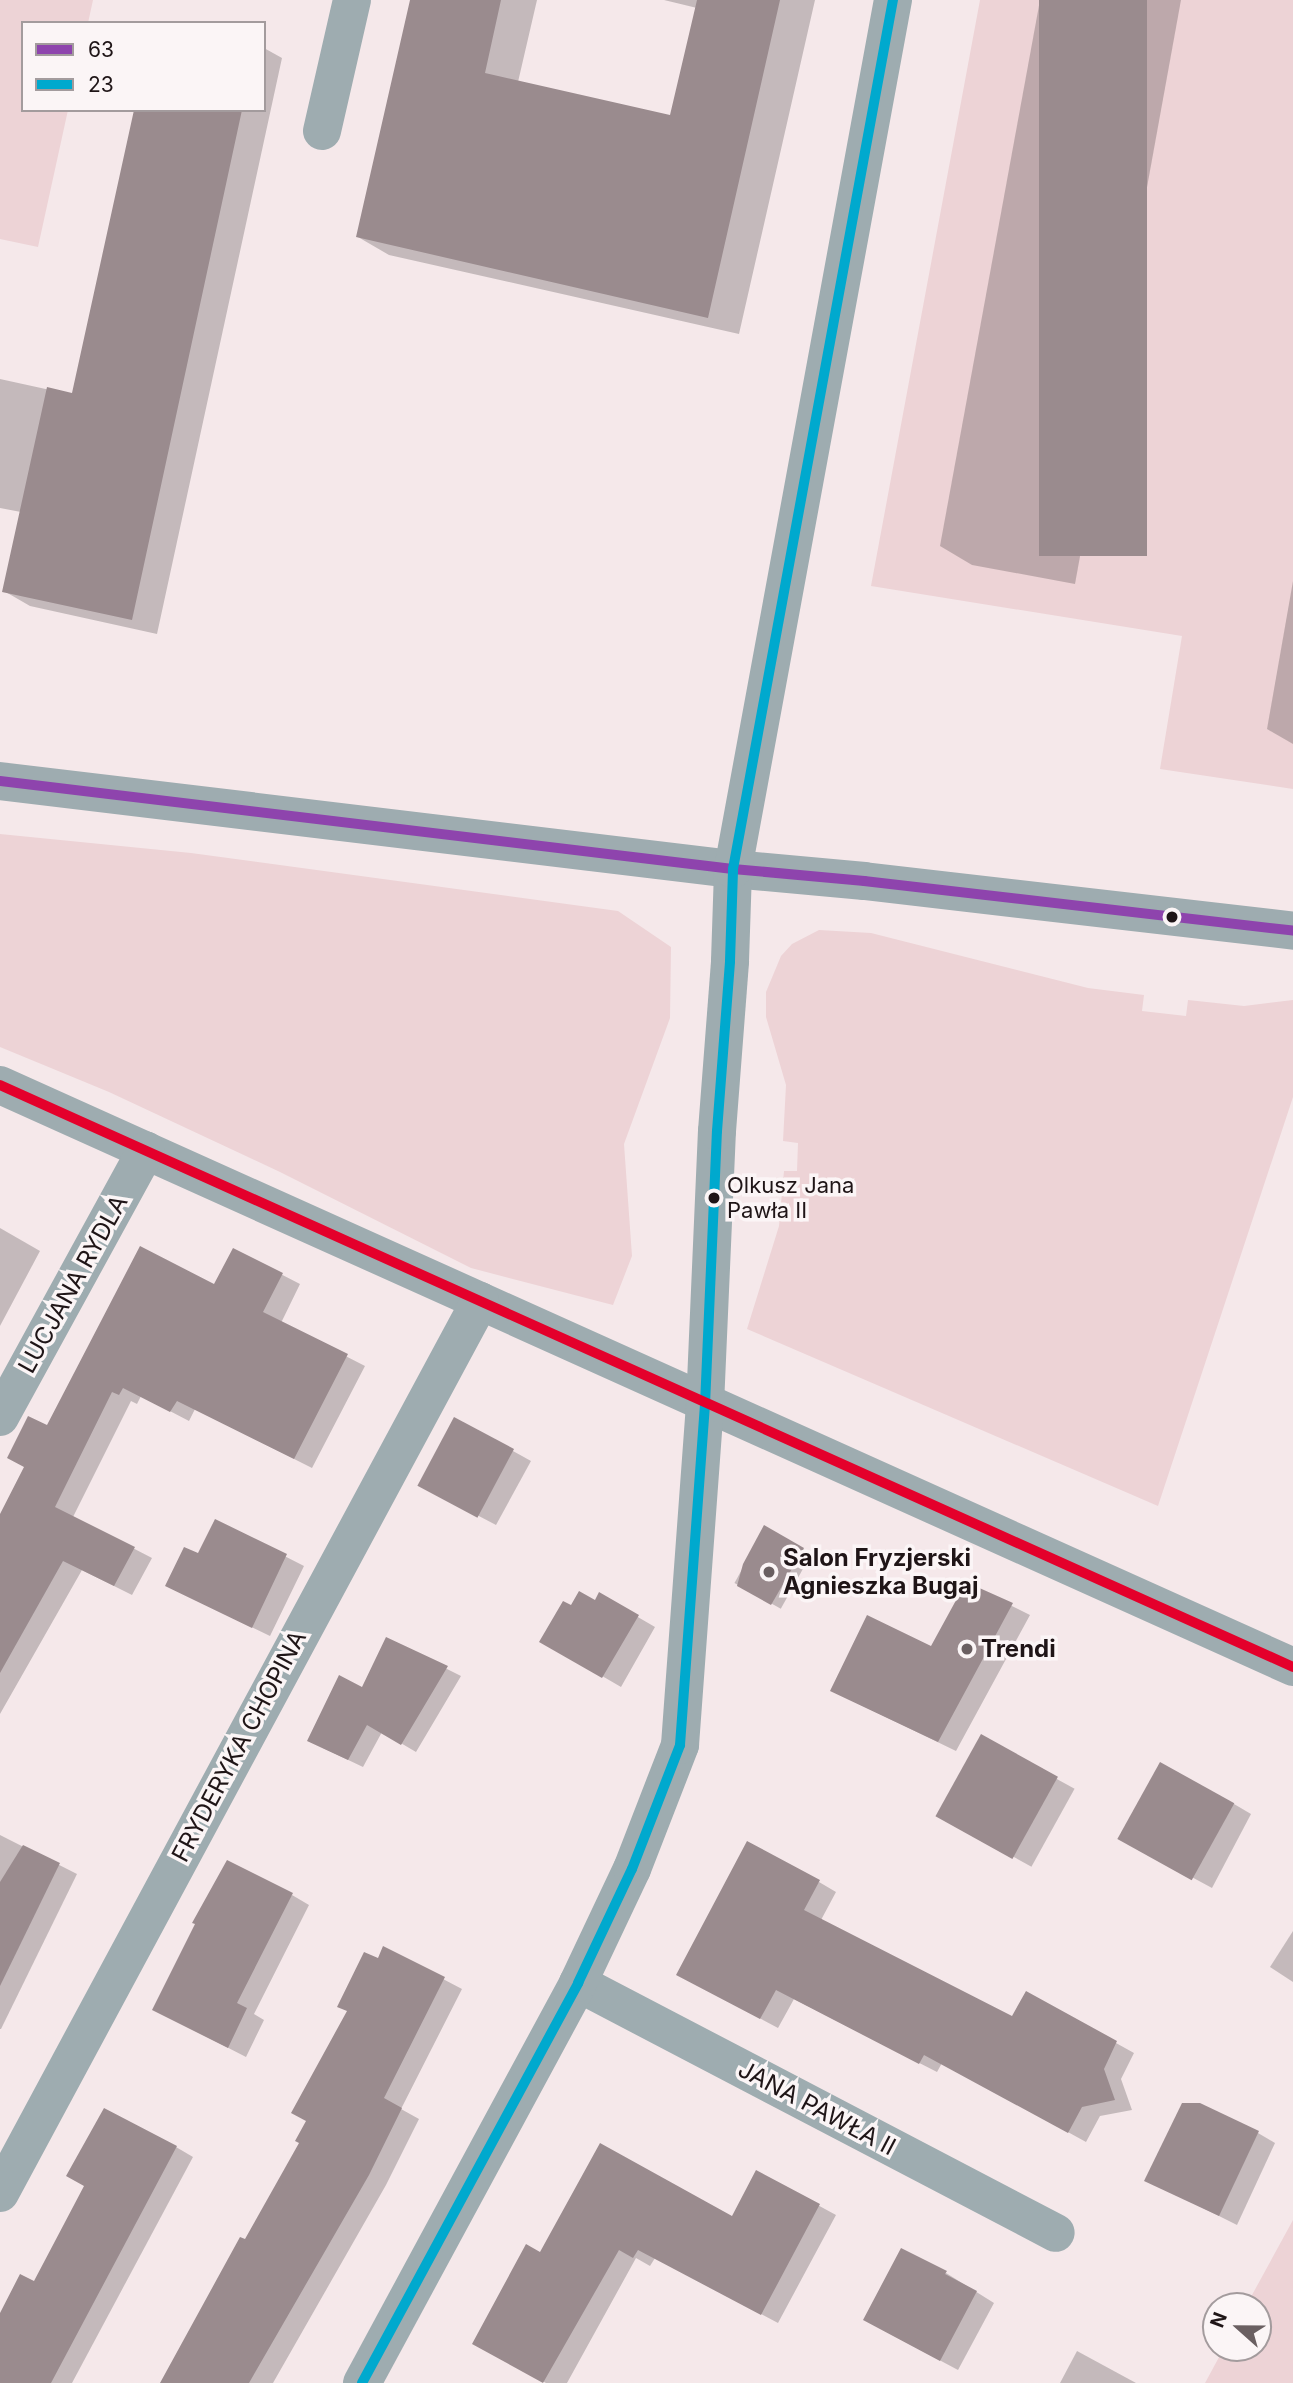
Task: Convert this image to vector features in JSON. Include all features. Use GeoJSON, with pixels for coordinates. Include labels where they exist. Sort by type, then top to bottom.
{"type":"FeatureCollection","features":[{"type":"Feature","properties":{"kind":"street"},"geometry":{"type":"LineString","coordinates":[[322,131],[352,0]]}},
{"type":"Feature","properties":{"kind":"street"},"geometry":{"type":"LineString","coordinates":[[362,2383],[578,1983],[632,1869],[680,1745],[705,1405],[716,1143],[730,961],[733,869],[757,725],[893,0]]}},
{"type":"Feature","properties":{"kind":"street"},"geometry":{"type":"LineString","coordinates":[[0,781],[733,869],[864,881],[1293,931]]}},
{"type":"Feature","properties":{"kind":"street"},"geometry":{"type":"LineString","coordinates":[[0,1085],[557,1333],[705,1405],[1293,1667]]}},
{"type":"Feature","properties":{"kind":"street","name":"LUCJANA RYDLA"},"geometry":{"type":"LineString","coordinates":[[0,1417],[146,1150]]}},
{"type":"Feature","properties":{"kind":"street","name":"FRYDERYKA CHOPINA"},"geometry":{"type":"LineString","coordinates":[[0,2193],[480,1301]]}},
{"type":"Feature","properties":{"kind":"street","name":"JANA PAWŁA II"},"geometry":{"type":"LineString","coordinates":[[578,1983],[1056,2233]]}},
{"type":"Feature","properties":{"kind":"shaded area"},"geometry":{"type":"Polygon","coordinates":[[[0,0],[93,0],[88,21],[21,21],[21,112],[68,112],[38,247],[0,239],[0,0]]]}},
{"type":"Feature","properties":{"kind":"shaded area"},"geometry":{"type":"Polygon","coordinates":[[[980,0],[1293,0],[1293,789],[1160,769],[1182,636],[871,586],[980,0]]]}},
{"type":"Feature","properties":{"kind":"shaded area"},"geometry":{"type":"Polygon","coordinates":[[[0,834],[191,853],[618,911],[671,947],[670,1018],[624,1144],[632,1256],[613,1305],[471,1268],[280,1172],[109,1092],[0,1047],[0,834]]]}},
{"type":"Feature","properties":{"kind":"shaded area"},"geometry":{"type":"Polygon","coordinates":[[[819,930],[871,933],[1088,988],[1144,995],[1142,1011],[1186,1016],[1188,1000],[1244,1006],[1293,1000],[1293,1097],[1158,1506],[747,1329],[779,1226],[784,1171],[797,1171],[798,1143],[783,1141],[786,1085],[766,1017],[766,992],[781,956],[792,944],[819,930]]]}},
{"type":"Feature","properties":{"kind":"shaded area"},"geometry":{"type":"Polygon","coordinates":[[[1293,2220],[1293,2383],[1205,2383],[1216,2362],[1272,2362],[1272,2292],[1254,2292],[1293,2220]]]}},
{"type":"Feature","properties":{"kind":"building"},"geometry":{"type":"Polygon","coordinates":[[[410,0],[501,0],[485,73],[670,115],[697,0],[780,0],[708,318],[356,237],[410,0]]]}},
{"type":"Feature","properties":{"kind":"building"},"geometry":{"type":"Polygon","coordinates":[[[1039,0],[1147,0],[1147,556],[1039,556],[1039,0]]]}},
{"type":"Feature","properties":{"kind":"building"},"geometry":{"type":"Polygon","coordinates":[[[134,112],[242,112],[132,620],[2,592],[47,387],[72,393],[134,112]]]}},
{"type":"Feature","properties":{"kind":"building"},"geometry":{"type":"Polygon","coordinates":[[[140,1246],[214,1284],[233,1248],[283,1273],[263,1312],[348,1354],[294,1459],[177,1401],[170,1412],[123,1388],[119,1395],[112,1392],[55,1507],[135,1547],[114,1586],[63,1561],[0,1673],[0,1514],[24,1467],[7,1458],[28,1416],[47,1425],[140,1246]]]}},
{"type":"Feature","properties":{"kind":"building"},"geometry":{"type":"Polygon","coordinates":[[[454,1417],[514,1449],[477,1518],[417,1486],[454,1417]]]}},
{"type":"Feature","properties":{"kind":"building"},"geometry":{"type":"Polygon","coordinates":[[[215,1519],[287,1554],[252,1628],[165,1586],[184,1547],[198,1553],[215,1519]]]}},
{"type":"Feature","properties":{"kind":"building"},"geometry":{"type":"Polygon","coordinates":[[[764,1525],[804,1548],[771,1605],[737,1586],[743,1564],[764,1525]]]}},
{"type":"Feature","properties":{"kind":"building"},"geometry":{"type":"Polygon","coordinates":[[[966,1582],[1013,1603],[938,1742],[830,1691],[867,1615],[931,1646],[966,1582]]]}},
{"type":"Feature","properties":{"kind":"building"},"geometry":{"type":"Polygon","coordinates":[[[579,1591],[595,1600],[599,1592],[639,1615],[602,1678],[539,1642],[563,1601],[571,1605],[579,1591]]]}},
{"type":"Feature","properties":{"kind":"building"},"geometry":{"type":"Polygon","coordinates":[[[386,1637],[448,1666],[401,1745],[367,1725],[348,1760],[307,1741],[339,1675],[362,1687],[386,1637]]]}},
{"type":"Feature","properties":{"kind":"building"},"geometry":{"type":"Polygon","coordinates":[[[981,1734],[1058,1777],[1012,1859],[935,1816],[981,1734]]]}},
{"type":"Feature","properties":{"kind":"building"},"geometry":{"type":"Polygon","coordinates":[[[1160,1762],[1234,1803],[1192,1880],[1117,1839],[1160,1762]]]}},
{"type":"Feature","properties":{"kind":"building"},"geometry":{"type":"Polygon","coordinates":[[[747,1841],[820,1880],[804,1910],[1012,2016],[1026,1991],[1117,2041],[1104,2069],[1115,2100],[1082,2107],[1068,2133],[924,2055],[919,2064],[776,1990],[760,2019],[676,1975],[747,1841]]]}},
{"type":"Feature","properties":{"kind":"building"},"geometry":{"type":"Polygon","coordinates":[[[23,1845],[60,1863],[0,1986],[0,1882],[23,1845]]]}},
{"type":"Feature","properties":{"kind":"building"},"geometry":{"type":"Polygon","coordinates":[[[227,1860],[293,1893],[237,2003],[247,2008],[228,2048],[152,2010],[195,1924],[192,1923],[227,1860]]]}},
{"type":"Feature","properties":{"kind":"building"},"geometry":{"type":"Polygon","coordinates":[[[383,1946],[445,1977],[384,2098],[402,2108],[369,2175],[249,2383],[160,2383],[240,2237],[245,2239],[299,2143],[295,2141],[306,2121],[291,2113],[347,2011],[337,2007],[364,1952],[378,1958],[383,1946]]]}},
{"type":"Feature","properties":{"kind":"building"},"geometry":{"type":"Polygon","coordinates":[[[1182,2103],[1200,2103],[1259,2131],[1219,2216],[1144,2181],[1182,2103]]]}},
{"type":"Feature","properties":{"kind":"building"},"geometry":{"type":"Polygon","coordinates":[[[104,2108],[177,2146],[51,2383],[0,2383],[0,2313],[20,2274],[34,2281],[84,2186],[66,2176],[104,2108]]]}},
{"type":"Feature","properties":{"kind":"building"},"geometry":{"type":"Polygon","coordinates":[[[600,2143],[732,2216],[756,2170],[820,2204],[761,2315],[638,2250],[633,2258],[619,2250],[543,2383],[472,2344],[526,2244],[540,2252],[600,2143]]]}},
{"type":"Feature","properties":{"kind":"building"},"geometry":{"type":"Polygon","coordinates":[[[901,2248],[947,2271],[945,2274],[977,2291],[940,2361],[863,2320],[901,2248]]]}},
{"type":"Feature","properties":{"kind":"transit line","name":"23"},"geometry":{"type":"LineString","coordinates":[[362,2383],[578,1983],[632,1869],[680,1745],[705,1405],[717,1131],[730,961],[733,869],[893,0]]}},
{"type":"Feature","properties":{"kind":"transit line","name":"63"},"geometry":{"type":"LineString","coordinates":[[0,781],[733,869],[864,881],[1293,931]]}},
{"type":"Feature","properties":{"kind":"transit line"},"geometry":{"type":"LineString","coordinates":[[0,1085],[1293,1667]]}},
{"type":"Feature","properties":{"kind":"place","name":"Olkusz Jana Pawła II"},"geometry":{"type":"Point","coordinates":[714,1198]}},
{"type":"Feature","properties":{"kind":"place","name":"Salon Fryzjerski Agnieszka Bugaj"},"geometry":{"type":"Point","coordinates":[769,1572]}},
{"type":"Feature","properties":{"kind":"place","name":"Trendi"},"geometry":{"type":"Point","coordinates":[967,1649]}}]}
